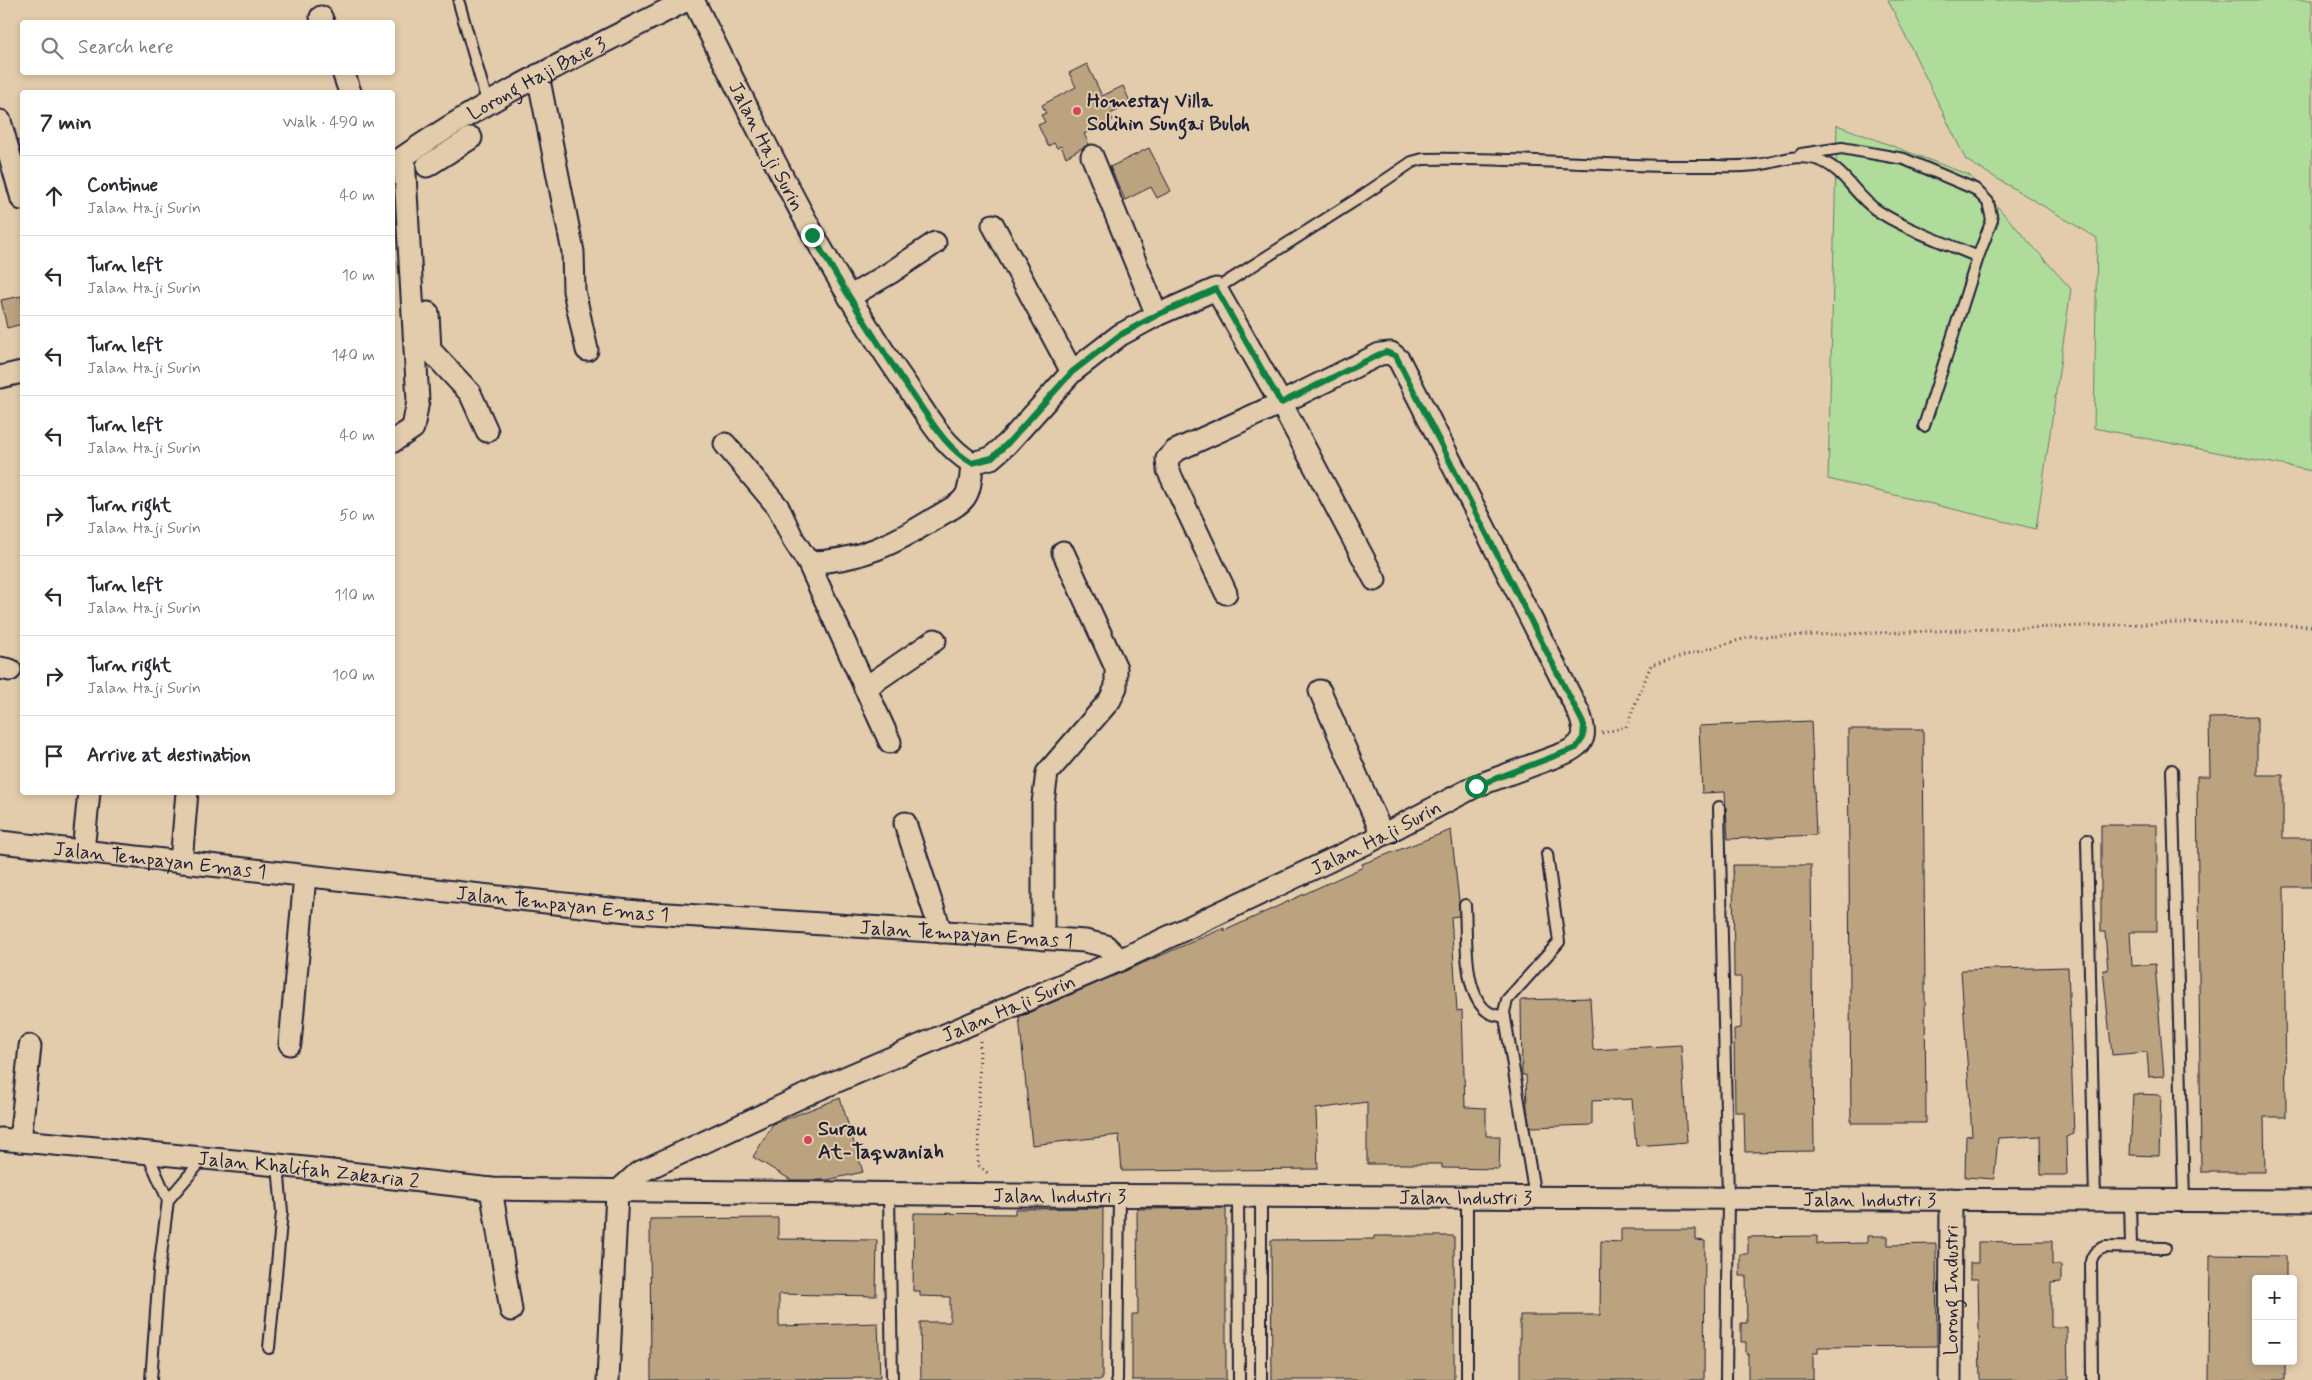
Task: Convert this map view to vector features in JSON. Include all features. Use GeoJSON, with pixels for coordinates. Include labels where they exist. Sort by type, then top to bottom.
{"type":"FeatureCollection","features":[{"type":"Feature","properties":{"kind":"street","name":"Lorong Haji Baie 3"},"geometry":{"type":"LineString","coordinates":[[398,161],[444,143],[488,105],[538,76],[686,0]]}},
{"type":"Feature","properties":{"kind":"street","name":"Jalan Haji Surin"},"geometry":{"type":"LineString","coordinates":[[693,0],[812,235],[849,297],[881,349],[945,440],[957,455],[972,463]]}},
{"type":"Feature","properties":{"kind":"street"},"geometry":{"type":"LineString","coordinates":[[344,75],[349,90]]}},
{"type":"Feature","properties":{"kind":"street"},"geometry":{"type":"LineString","coordinates":[[538,76],[573,252],[574,291],[587,350]]}},
{"type":"Feature","properties":{"kind":"street"},"geometry":{"type":"LineString","coordinates":[[0,121],[20,192]]}},
{"type":"Feature","properties":{"kind":"street"},"geometry":{"type":"LineString","coordinates":[[427,166],[444,143],[471,138]]}},
{"type":"Feature","properties":{"kind":"street"},"geometry":{"type":"LineString","coordinates":[[1092,156],[1157,315]]}},
{"type":"Feature","properties":{"kind":"street"},"geometry":{"type":"LineString","coordinates":[[395,440],[413,428],[418,401],[408,227],[398,161]]}},
{"type":"Feature","properties":{"kind":"street"},"geometry":{"type":"LineString","coordinates":[[993,225],[1072,372]]}},
{"type":"Feature","properties":{"kind":"street"},"geometry":{"type":"LineString","coordinates":[[408,227],[424,243],[430,350],[470,393],[487,431]]}},
{"type":"Feature","properties":{"kind":"street"},"geometry":{"type":"LineString","coordinates":[[849,297],[935,243]]}},
{"type":"Feature","properties":{"kind":"street"},"geometry":{"type":"LineString","coordinates":[[808,562],[832,562],[854,558],[876,550],[922,526],[960,503],[966,496],[972,463],[992,458],[1072,372],[1120,335],[1157,315],[1216,289],[1281,403],[1374,580]]}},
{"type":"Feature","properties":{"kind":"street"},"geometry":{"type":"LineString","coordinates":[[1226,593],[1168,470],[1167,459],[1174,451],[1281,403],[1380,354],[1386,352],[1396,356],[1579,713],[1584,725],[1583,738]]}},
{"type":"Feature","properties":{"kind":"street"},"geometry":{"type":"LineString","coordinates":[[0,377],[20,372]]}},
{"type":"Feature","properties":{"kind":"street"},"geometry":{"type":"LineString","coordinates":[[725,444],[778,507],[793,539],[808,562],[890,742]]}},
{"type":"Feature","properties":{"kind":"street"},"geometry":{"type":"LineString","coordinates":[[1044,939],[1043,803],[1047,773],[1100,714],[1110,700],[1116,686],[1116,668],[1063,552]]}},
{"type":"Feature","properties":{"kind":"street"},"geometry":{"type":"LineString","coordinates":[[865,688],[935,640]]}},
{"type":"Feature","properties":{"kind":"street"},"geometry":{"type":"LineString","coordinates":[[1320,691],[1382,834]]}},
{"type":"Feature","properties":{"kind":"street","name":"Jalan Haji Surin"},"geometry":{"type":"LineString","coordinates":[[617,1192],[638,1173],[814,1091],[1120,960],[1382,834],[1476,786],[1565,754],[1576,748],[1583,738]]}},
{"type":"Feature","properties":{"kind":"street"},"geometry":{"type":"LineString","coordinates":[[82,851],[89,795]]}},
{"type":"Feature","properties":{"kind":"street"},"geometry":{"type":"LineString","coordinates":[[181,862],[187,795]]}},
{"type":"Feature","properties":{"kind":"street"},"geometry":{"type":"LineString","coordinates":[[905,823],[941,932]]}},
{"type":"Feature","properties":{"kind":"street","name":"Jalan Tempayan Emas 1"},"geometry":{"type":"LineString","coordinates":[[0,842],[638,912],[1101,944],[1110,948],[1120,960]]}},
{"type":"Feature","properties":{"kind":"street"},"geometry":{"type":"LineString","coordinates":[[290,1044],[305,876]]}},
{"type":"Feature","properties":{"kind":"street"},"geometry":{"type":"LineString","coordinates":[[10,1140],[30,1046]]}},
{"type":"Feature","properties":{"kind":"street","name":"Jalan Khalifah Zakaria 2"},"geometry":{"type":"LineString","coordinates":[[10,1140],[278,1165],[491,1189],[617,1192]]}},
{"type":"Feature","properties":{"kind":"street"},"geometry":{"type":"LineString","coordinates":[[491,1189],[510,1310]]}},
{"type":"Feature","properties":{"kind":"street"},"geometry":{"type":"LineString","coordinates":[[608,1380],[617,1192]]}},
{"type":"Feature","properties":{"kind":"street","name":"Jalan Industri 3"},"geometry":{"type":"LineString","coordinates":[[617,1192],[2312,1201]]}},
{"type":"Feature","properties":{"kind":"street","name":"Lorong Industri"},"geometry":{"type":"LineString","coordinates":[[1950,1380],[1951,1199]]}},
{"type":"Feature","properties":{"kind":"lane"},"geometry":{"type":"LineString","coordinates":[[459,3],[488,105]]}},
{"type":"Feature","properties":{"kind":"lane"},"geometry":{"type":"LineString","coordinates":[[1216,289],[1412,162],[1423,159],[1700,166],[1757,165],[1784,158],[1842,148],[1876,152],[1904,159],[1975,189],[1988,202],[1992,211],[1992,220],[1978,257],[1924,426]]}},
{"type":"Feature","properties":{"kind":"lane"},"geometry":{"type":"LineString","coordinates":[[1784,158],[1816,159],[1830,164],[1841,172],[1856,191],[1875,209],[1978,257]]}},
{"type":"Feature","properties":{"kind":"lane"},"geometry":{"type":"LineString","coordinates":[[2172,770],[2184,1200]]}},
{"type":"Feature","properties":{"kind":"lane"},"geometry":{"type":"LineString","coordinates":[[1719,807],[1728,1198],[1726,1380]]}},
{"type":"Feature","properties":{"kind":"lane"},"geometry":{"type":"LineString","coordinates":[[2087,840],[2095,1200]]}},
{"type":"Feature","properties":{"kind":"lane"},"geometry":{"type":"LineString","coordinates":[[1535,1197],[1504,1006],[1558,942],[1547,854]]}},
{"type":"Feature","properties":{"kind":"lane"},"geometry":{"type":"LineString","coordinates":[[1465,906],[1470,985],[1479,1002],[1489,1013],[1505,1017]]}},
{"type":"Feature","properties":{"kind":"lane"},"geometry":{"type":"LineString","coordinates":[[147,1153],[168,1200],[159,1271],[152,1380]]}},
{"type":"Feature","properties":{"kind":"lane"},"geometry":{"type":"LineString","coordinates":[[168,1200],[203,1159]]}},
{"type":"Feature","properties":{"kind":"lane"},"geometry":{"type":"LineString","coordinates":[[269,1348],[282,1212],[278,1165]]}},
{"type":"Feature","properties":{"kind":"lane"},"geometry":{"type":"LineString","coordinates":[[889,1194],[892,1380]]}},
{"type":"Feature","properties":{"kind":"lane"},"geometry":{"type":"LineString","coordinates":[[1117,1380],[1119,1195]]}},
{"type":"Feature","properties":{"kind":"lane"},"geometry":{"type":"LineString","coordinates":[[1238,1196],[1240,1380]]}},
{"type":"Feature","properties":{"kind":"lane"},"geometry":{"type":"LineString","coordinates":[[1261,1196],[1261,1380]]}},
{"type":"Feature","properties":{"kind":"lane"},"geometry":{"type":"LineString","coordinates":[[1467,1197],[1467,1380]]}},
{"type":"Feature","properties":{"kind":"lane"},"geometry":{"type":"LineString","coordinates":[[2130,1200],[2131,1247]]}},
{"type":"Feature","properties":{"kind":"lane"},"geometry":{"type":"LineString","coordinates":[[2092,1380],[2091,1262],[2093,1254],[2098,1249],[2105,1247],[2165,1248]]}},
{"type":"Feature","properties":{"kind":"path"},"geometry":{"type":"LineString","coordinates":[[1583,738],[1626,727],[1651,665],[1750,637],[2208,622],[2312,626]]}},
{"type":"Feature","properties":{"kind":"path"},"geometry":{"type":"LineString","coordinates":[[980,1020],[978,1165],[1015,1195]]}},
{"type":"Feature","properties":{"kind":"green space"},"geometry":{"type":"Polygon","coordinates":[[[1888,0],[2312,0],[2312,471],[2094,428],[2097,238],[1966,160],[1888,0]]]}},
{"type":"Feature","properties":{"kind":"green space"},"geometry":{"type":"Polygon","coordinates":[[[1837,125],[1969,175],[2071,289],[2036,529],[1828,479],[1837,125]]]}},
{"type":"Feature","properties":{"kind":"building","name":"Homestay Villa Solihin Sungai Buloh"},"geometry":{"type":"Polygon","coordinates":[[[1087,64],[1102,96],[1123,86],[1131,104],[1110,114],[1113,120],[1084,134],[1089,144],[1066,157],[1061,146],[1057,148],[1054,143],[1048,146],[1038,125],[1045,122],[1041,115],[1046,113],[1042,105],[1076,87],[1069,73],[1087,64]]]}},
{"type":"Feature","properties":{"kind":"building"},"geometry":{"type":"Polygon","coordinates":[[[1149,148],[1171,191],[1157,198],[1151,187],[1125,200],[1110,167],[1149,148]]]}},
{"type":"Feature","properties":{"kind":"building"},"geometry":{"type":"Polygon","coordinates":[[[20,296],[20,325],[7,328],[1,300],[20,296]]]}},
{"type":"Feature","properties":{"kind":"building"},"geometry":{"type":"Polygon","coordinates":[[[2257,717],[2257,775],[2283,775],[2283,838],[2312,838],[2312,887],[2284,887],[2286,1117],[2264,1117],[2265,1172],[2201,1172],[2197,776],[2210,776],[2209,718],[2257,717]]]}},
{"type":"Feature","properties":{"kind":"building"},"geometry":{"type":"Polygon","coordinates":[[[1811,721],[1816,835],[1728,839],[1725,792],[1702,793],[1699,726],[1811,721]]]}},
{"type":"Feature","properties":{"kind":"building"},"geometry":{"type":"Polygon","coordinates":[[[1848,729],[1923,729],[1926,1123],[1851,1123],[1848,729]]]}},
{"type":"Feature","properties":{"kind":"building"},"geometry":{"type":"Polygon","coordinates":[[[2101,825],[2157,825],[2157,932],[2130,932],[2132,966],[2155,964],[2164,1076],[2149,1077],[2147,1052],[2112,1055],[2103,970],[2108,970],[2105,932],[2101,932],[2101,825]]]}},
{"type":"Feature","properties":{"kind":"building"},"geometry":{"type":"Polygon","coordinates":[[[1451,830],[1459,901],[1459,916],[1451,917],[1457,1011],[1462,1010],[1465,1107],[1486,1108],[1486,1136],[1500,1136],[1499,1169],[1442,1168],[1442,1164],[1367,1164],[1367,1102],[1316,1109],[1318,1169],[1122,1171],[1119,1135],[1032,1145],[1019,1017],[1224,928],[1224,931],[1363,867],[1362,864],[1451,830]]]}},
{"type":"Feature","properties":{"kind":"building"},"geometry":{"type":"Polygon","coordinates":[[[1733,865],[1811,865],[1814,1151],[1745,1152],[1744,1112],[1735,1112],[1734,1029],[1741,1028],[1741,977],[1734,977],[1733,865]]]}},
{"type":"Feature","properties":{"kind":"building"},"geometry":{"type":"Polygon","coordinates":[[[2068,967],[2074,1134],[2066,1137],[2067,1175],[2041,1175],[2040,1136],[1998,1138],[1994,1179],[1965,1177],[1966,1136],[1972,1135],[1961,970],[2068,967]]]}},
{"type":"Feature","properties":{"kind":"building"},"geometry":{"type":"Polygon","coordinates":[[[1590,998],[1593,1050],[1681,1045],[1687,1142],[1636,1146],[1632,1099],[1592,1101],[1592,1125],[1530,1127],[1527,1108],[1526,1075],[1522,1075],[1521,1000],[1590,998]]]}},
{"type":"Feature","properties":{"kind":"building"},"geometry":{"type":"Polygon","coordinates":[[[2133,1094],[2161,1095],[2159,1156],[2130,1155],[2133,1094]]]}},
{"type":"Feature","properties":{"kind":"building","name":"Surau At-Taqwaniah"},"geometry":{"type":"Polygon","coordinates":[[[840,1098],[863,1172],[827,1180],[791,1180],[753,1157],[773,1124],[840,1098]]]}},
{"type":"Feature","properties":{"kind":"building"},"geometry":{"type":"Polygon","coordinates":[[[1103,1208],[1102,1380],[921,1380],[920,1322],[950,1322],[950,1297],[920,1296],[920,1291],[913,1291],[914,1213],[1015,1214],[1015,1209],[1103,1208]]]}},
{"type":"Feature","properties":{"kind":"building"},"geometry":{"type":"Polygon","coordinates":[[[1226,1208],[1226,1380],[1132,1380],[1132,1314],[1138,1314],[1137,1209],[1226,1208]]]}},
{"type":"Feature","properties":{"kind":"building"},"geometry":{"type":"Polygon","coordinates":[[[778,1218],[778,1239],[877,1240],[876,1296],[779,1294],[779,1326],[878,1323],[880,1378],[651,1380],[650,1219],[778,1218]]]}},
{"type":"Feature","properties":{"kind":"building"},"geometry":{"type":"Polygon","coordinates":[[[1621,1229],[1696,1229],[1696,1240],[1705,1241],[1704,1380],[1520,1380],[1520,1315],[1600,1315],[1601,1241],[1621,1242],[1621,1229]]]}},
{"type":"Feature","properties":{"kind":"building"},"geometry":{"type":"Polygon","coordinates":[[[1374,1236],[1454,1236],[1454,1380],[1272,1380],[1271,1240],[1374,1239],[1374,1236]]]}},
{"type":"Feature","properties":{"kind":"building"},"geometry":{"type":"Polygon","coordinates":[[[1817,1236],[1817,1244],[1867,1243],[1867,1236],[1888,1236],[1888,1245],[1936,1244],[1937,1346],[1818,1347],[1818,1353],[1813,1353],[1813,1380],[1748,1380],[1746,1342],[1741,1342],[1741,1323],[1747,1323],[1746,1276],[1740,1276],[1740,1254],[1748,1254],[1748,1237],[1817,1236]]]}},
{"type":"Feature","properties":{"kind":"building"},"geometry":{"type":"Polygon","coordinates":[[[2052,1241],[2052,1265],[2061,1265],[2061,1282],[2051,1283],[2051,1327],[2067,1327],[2068,1380],[1980,1380],[1978,1279],[1970,1279],[1970,1263],[1978,1263],[1978,1242],[2052,1241]]]}},
{"type":"Feature","properties":{"kind":"building"},"geometry":{"type":"Polygon","coordinates":[[[2210,1255],[2286,1256],[2286,1275],[2252,1275],[2252,1365],[2285,1365],[2285,1380],[2209,1380],[2210,1255]]]}},
{"type":"Feature","properties":{"kind":"place","name":"Homestay Villa Solihin Sungai Buloh"},"geometry":{"type":"Point","coordinates":[1077,111]}},
{"type":"Feature","properties":{"kind":"place","name":"Surau At-Taqwaniah"},"geometry":{"type":"Point","coordinates":[808,1140]}},
{"type":"Feature","properties":{"kind":"route"},"geometry":{"type":"LineString","coordinates":[[812,235],[881,349],[945,440],[957,455],[972,463],[992,458],[1072,372],[1120,335],[1157,315],[1216,289],[1281,403],[1380,354],[1386,352],[1396,356],[1584,725],[1583,738],[1576,748],[1565,754],[1476,786]]}}]}
